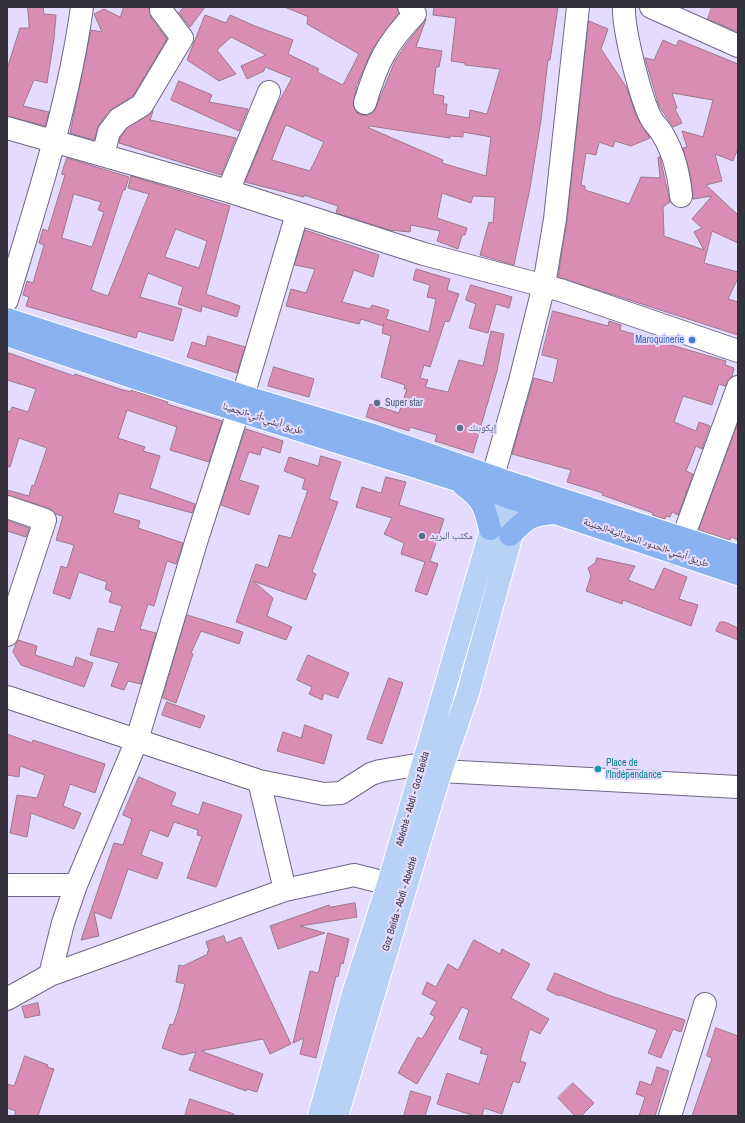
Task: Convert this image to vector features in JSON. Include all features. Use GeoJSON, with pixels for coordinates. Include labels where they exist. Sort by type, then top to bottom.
{"type":"FeatureCollection","features":[{"type":"Feature","properties":{"kind":"highway"},"geometry":{"type":"LineString","coordinates":[[7,319],[240,404],[370,434],[509,488],[679,546],[738,556]]}},
{"type":"Feature","properties":{"kind":"highway","name":"طريق أبشي-أتي-انجمينا"},"geometry":{"type":"LineString","coordinates":[[7,335],[240,404],[457,480],[509,488]]}},
{"type":"Feature","properties":{"kind":"highway"},"geometry":{"type":"LineString","coordinates":[[457,480],[479,497],[500,532],[533,515],[554,512]]}},
{"type":"Feature","properties":{"kind":"highway","name":"طريق أبشي-الحدود السودانية-الجنينة"},"geometry":{"type":"LineString","coordinates":[[509,488],[554,512],[679,546],[738,574]]}},
{"type":"Feature","properties":{"kind":"main road","name":"Abéché - Abdi - Goz Beïda"},"geometry":{"type":"LineString","coordinates":[[432,767],[500,532],[509,488]]}},
{"type":"Feature","properties":{"kind":"main road","name":"Goz Beïda - Abdi - Abéché"},"geometry":{"type":"LineString","coordinates":[[326,1115],[432,767],[468,693],[500,532]]}},
{"type":"Feature","properties":{"kind":"street"},"geometry":{"type":"LineString","coordinates":[[7,300],[55,142],[76,46],[82,7]]}},
{"type":"Feature","properties":{"kind":"street"},"geometry":{"type":"LineString","coordinates":[[365,103],[376,67],[393,38],[415,14],[409,7]]}},
{"type":"Feature","properties":{"kind":"street"},"geometry":{"type":"LineString","coordinates":[[509,488],[520,381],[544,285],[555,219],[578,7]]}},
{"type":"Feature","properties":{"kind":"street"},"geometry":{"type":"LineString","coordinates":[[624,7],[627,36],[643,96],[651,119],[669,147],[677,170],[681,196]]}},
{"type":"Feature","properties":{"kind":"street"},"geometry":{"type":"LineString","coordinates":[[651,7],[738,46]]}},
{"type":"Feature","properties":{"kind":"street"},"geometry":{"type":"LineString","coordinates":[[103,155],[109,132],[119,119],[142,105],[182,38],[161,10]]}},
{"type":"Feature","properties":{"kind":"street"},"geometry":{"type":"LineString","coordinates":[[228,191],[269,92]]}},
{"type":"Feature","properties":{"kind":"street"},"geometry":{"type":"LineString","coordinates":[[7,128],[228,191],[424,254],[544,285],[738,351]]}},
{"type":"Feature","properties":{"kind":"street"},"geometry":{"type":"LineString","coordinates":[[50,975],[63,923],[76,885],[137,740],[297,214]]}},
{"type":"Feature","properties":{"kind":"street"},"geometry":{"type":"LineString","coordinates":[[679,546],[738,387]]}},
{"type":"Feature","properties":{"kind":"street"},"geometry":{"type":"LineString","coordinates":[[7,507],[45,520],[7,635]]}},
{"type":"Feature","properties":{"kind":"street"},"geometry":{"type":"LineString","coordinates":[[7,697],[260,781],[332,795],[349,790],[371,774],[380,771],[432,767],[738,787]]}},
{"type":"Feature","properties":{"kind":"street"},"geometry":{"type":"LineString","coordinates":[[260,781],[285,890]]}},
{"type":"Feature","properties":{"kind":"street"},"geometry":{"type":"LineString","coordinates":[[7,999],[50,975],[285,890],[354,875],[397,886]]}},
{"type":"Feature","properties":{"kind":"street"},"geometry":{"type":"LineString","coordinates":[[7,885],[76,885]]}},
{"type":"Feature","properties":{"kind":"street"},"geometry":{"type":"LineString","coordinates":[[670,1116],[705,1004]]}},
{"type":"Feature","properties":{"kind":"building"},"geometry":{"type":"Polygon","coordinates":[[[28,7],[43,7],[44,14],[56,15],[47,83],[34,80],[23,106],[49,112],[45,126],[7,116],[7,69],[20,28],[29,28],[28,7]]]}},
{"type":"Feature","properties":{"kind":"building"},"geometry":{"type":"Polygon","coordinates":[[[124,7],[149,7],[151,18],[167,39],[133,96],[109,111],[99,125],[94,140],[70,133],[91,30],[102,32],[94,14],[104,9],[120,17],[124,7]]]}},
{"type":"Feature","properties":{"kind":"building"},"geometry":{"type":"Polygon","coordinates":[[[184,7],[205,7],[190,27],[179,13],[184,7]]]}},
{"type":"Feature","properties":{"kind":"building"},"geometry":{"type":"Polygon","coordinates":[[[285,7],[397,7],[399,13],[373,48],[357,85],[353,105],[356,112],[362,115],[368,115],[374,112],[395,61],[426,19],[416,47],[442,51],[439,67],[436,67],[433,94],[444,96],[443,104],[447,104],[446,114],[469,118],[470,110],[487,114],[500,69],[465,65],[465,63],[451,61],[456,18],[433,15],[434,7],[558,7],[550,60],[548,60],[541,120],[530,188],[514,265],[480,255],[489,222],[493,223],[495,197],[473,196],[471,203],[442,193],[437,218],[467,228],[465,235],[462,235],[458,249],[437,241],[440,231],[411,225],[410,232],[389,230],[336,213],[338,206],[304,195],[304,197],[245,182],[276,107],[292,78],[265,67],[264,71],[247,79],[241,66],[266,55],[231,37],[217,50],[236,74],[219,81],[187,60],[205,15],[226,23],[230,15],[293,40],[288,54],[319,69],[317,72],[343,85],[359,54],[307,24],[308,17],[285,7]],[[286,125],[272,160],[310,171],[324,142],[286,125]],[[370,126],[369,128],[443,160],[442,163],[486,176],[491,137],[463,132],[463,137],[450,136],[450,138],[370,126]]]}},
{"type":"Feature","properties":{"kind":"building"},"geometry":{"type":"Polygon","coordinates":[[[712,7],[738,7],[738,32],[708,19],[712,7]]]}},
{"type":"Feature","properties":{"kind":"building"},"geometry":{"type":"Polygon","coordinates":[[[589,21],[608,29],[601,49],[627,88],[636,116],[650,138],[631,146],[615,141],[613,147],[599,142],[596,155],[586,153],[581,185],[585,186],[585,190],[629,204],[641,177],[660,178],[658,157],[660,157],[670,202],[663,207],[664,236],[704,250],[694,232],[702,228],[692,219],[712,196],[693,199],[691,178],[683,148],[687,147],[682,131],[703,137],[713,100],[672,93],[677,108],[675,109],[682,123],[673,127],[659,106],[645,58],[654,60],[663,40],[676,46],[679,40],[738,64],[738,148],[733,161],[715,154],[722,181],[706,185],[738,215],[738,243],[712,231],[704,263],[738,272],[738,278],[728,299],[738,302],[738,335],[558,277],[567,220],[589,21]]]}},
{"type":"Feature","properties":{"kind":"building"},"geometry":{"type":"Polygon","coordinates":[[[179,81],[212,95],[209,102],[248,109],[239,131],[171,100],[179,81]]]}},
{"type":"Feature","properties":{"kind":"building"},"geometry":{"type":"Polygon","coordinates":[[[153,111],[150,120],[236,138],[221,175],[119,143],[120,138],[127,128],[153,111]]]}},
{"type":"Feature","properties":{"kind":"building"},"geometry":{"type":"Polygon","coordinates":[[[67,158],[129,177],[125,190],[123,190],[91,290],[108,296],[149,194],[128,188],[131,176],[230,206],[206,294],[240,306],[237,317],[202,306],[201,312],[178,304],[183,287],[148,273],[140,297],[182,309],[173,341],[138,331],[136,338],[26,306],[29,297],[23,295],[27,281],[33,283],[44,245],[39,243],[43,229],[48,231],[65,175],[62,174],[67,158]],[[74,194],[62,238],[92,247],[104,212],[98,210],[101,202],[74,194]],[[176,229],[165,257],[199,268],[207,241],[176,229]]]}},
{"type":"Feature","properties":{"kind":"building"},"geometry":{"type":"Polygon","coordinates":[[[305,230],[379,255],[373,277],[354,270],[342,302],[370,309],[372,305],[389,310],[386,319],[429,332],[436,299],[427,297],[430,285],[413,280],[416,269],[450,279],[447,290],[459,294],[449,322],[445,321],[430,367],[424,365],[420,378],[428,380],[425,387],[448,392],[459,360],[483,366],[491,331],[504,334],[497,371],[473,453],[435,441],[437,435],[410,427],[409,431],[366,417],[370,404],[399,413],[407,389],[404,389],[405,385],[381,377],[391,336],[382,333],[384,323],[383,326],[361,319],[359,324],[286,306],[291,289],[306,293],[315,269],[295,265],[305,230]]]}},
{"type":"Feature","properties":{"kind":"building"},"geometry":{"type":"Polygon","coordinates":[[[471,285],[512,297],[509,308],[496,304],[488,333],[469,328],[476,304],[466,300],[471,285]]]}},
{"type":"Feature","properties":{"kind":"building"},"geometry":{"type":"Polygon","coordinates":[[[553,311],[608,326],[609,321],[621,325],[620,330],[726,361],[725,365],[734,368],[732,377],[725,386],[719,384],[712,405],[683,396],[674,422],[696,431],[699,422],[710,426],[702,449],[696,446],[686,471],[693,474],[678,515],[672,512],[670,517],[666,516],[665,519],[652,515],[653,513],[602,495],[603,493],[567,482],[571,470],[512,454],[534,378],[553,383],[558,359],[542,355],[553,311]]]}},
{"type":"Feature","properties":{"kind":"building"},"geometry":{"type":"Polygon","coordinates":[[[208,336],[245,347],[237,373],[187,357],[192,342],[205,346],[208,336]]]}},
{"type":"Feature","properties":{"kind":"building"},"geometry":{"type":"Polygon","coordinates":[[[9,353],[74,376],[75,374],[120,389],[131,392],[131,390],[168,402],[167,404],[222,421],[209,462],[170,450],[177,427],[127,410],[118,438],[145,447],[143,451],[160,456],[150,488],[195,504],[192,513],[119,493],[113,513],[140,521],[138,528],[183,543],[176,564],[167,561],[154,606],[148,604],[140,629],[156,633],[141,684],[128,681],[124,690],[111,686],[119,663],[90,655],[98,628],[114,632],[122,606],[109,602],[112,592],[105,589],[107,582],[79,572],[70,599],[53,593],[61,566],[67,568],[74,545],[56,540],[63,516],[55,514],[49,508],[7,495],[7,490],[29,496],[47,448],[19,438],[10,467],[7,466],[7,411],[10,412],[12,407],[28,412],[36,389],[7,380],[7,361],[9,353]]]}},
{"type":"Feature","properties":{"kind":"building"},"geometry":{"type":"Polygon","coordinates":[[[274,367],[314,379],[309,397],[268,386],[274,367]]]}},
{"type":"Feature","properties":{"kind":"building"},"geometry":{"type":"Polygon","coordinates":[[[738,423],[738,540],[731,537],[730,540],[699,530],[738,423]]]}},
{"type":"Feature","properties":{"kind":"building"},"geometry":{"type":"Polygon","coordinates":[[[246,429],[283,441],[280,453],[262,447],[260,455],[249,452],[239,480],[259,486],[249,515],[221,505],[246,429]]]}},
{"type":"Feature","properties":{"kind":"building"},"geometry":{"type":"Polygon","coordinates":[[[321,456],[341,462],[329,499],[338,502],[312,572],[316,574],[306,600],[253,581],[273,598],[267,616],[292,627],[286,640],[236,622],[256,564],[268,568],[279,535],[291,538],[308,490],[302,489],[305,479],[284,471],[289,457],[318,466],[321,456]]]}},
{"type":"Feature","properties":{"kind":"building"},"geometry":{"type":"Polygon","coordinates":[[[386,477],[406,482],[399,505],[444,519],[430,561],[438,564],[427,595],[415,591],[425,562],[401,554],[404,543],[384,534],[392,518],[356,507],[362,487],[381,493],[386,477]]]}},
{"type":"Feature","properties":{"kind":"building"},"geometry":{"type":"Polygon","coordinates":[[[7,520],[29,528],[26,537],[7,531],[7,520]]]}},
{"type":"Feature","properties":{"kind":"building"},"geometry":{"type":"Polygon","coordinates":[[[597,558],[635,566],[628,580],[654,590],[664,568],[687,577],[679,599],[698,605],[691,626],[623,600],[622,604],[586,591],[591,576],[588,568],[595,563],[597,558]]]}},
{"type":"Feature","properties":{"kind":"building"},"geometry":{"type":"Polygon","coordinates":[[[187,615],[243,632],[239,644],[201,631],[191,653],[193,654],[176,703],[163,698],[187,615]]]}},
{"type":"Feature","properties":{"kind":"building"},"geometry":{"type":"Polygon","coordinates":[[[720,622],[725,622],[738,628],[738,640],[716,631],[720,622]]]}},
{"type":"Feature","properties":{"kind":"building"},"geometry":{"type":"Polygon","coordinates":[[[18,640],[37,646],[35,655],[73,667],[76,657],[93,663],[84,687],[21,665],[13,652],[18,640]]]}},
{"type":"Feature","properties":{"kind":"building"},"geometry":{"type":"Polygon","coordinates":[[[308,655],[349,673],[338,698],[324,693],[322,700],[309,694],[312,687],[297,680],[308,655]]]}},
{"type":"Feature","properties":{"kind":"building"},"geometry":{"type":"Polygon","coordinates":[[[389,678],[403,683],[382,744],[367,739],[389,678]]]}},
{"type":"Feature","properties":{"kind":"building"},"geometry":{"type":"Polygon","coordinates":[[[167,702],[205,716],[200,728],[162,715],[167,702]]]}},
{"type":"Feature","properties":{"kind":"building"},"geometry":{"type":"Polygon","coordinates":[[[305,725],[332,735],[324,764],[277,751],[283,732],[301,738],[305,725]]]}},
{"type":"Feature","properties":{"kind":"building"},"geometry":{"type":"Polygon","coordinates":[[[7,734],[32,743],[33,740],[105,764],[95,793],[70,784],[63,806],[81,813],[74,829],[31,813],[27,837],[10,833],[17,795],[37,798],[45,775],[20,766],[19,777],[7,775],[7,734]]]}},
{"type":"Feature","properties":{"kind":"building"},"geometry":{"type":"Polygon","coordinates":[[[139,777],[176,793],[171,805],[199,815],[203,802],[242,815],[219,880],[216,887],[187,878],[202,836],[197,835],[198,830],[174,822],[168,837],[150,830],[141,855],[163,863],[157,879],[128,869],[111,919],[94,912],[99,936],[81,940],[114,843],[123,845],[132,819],[123,815],[139,777]]]}},
{"type":"Feature","properties":{"kind":"building"},"geometry":{"type":"Polygon","coordinates":[[[355,903],[357,917],[300,926],[325,933],[278,949],[270,926],[329,905],[330,907],[355,903]]]}},
{"type":"Feature","properties":{"kind":"building"},"geometry":{"type":"Polygon","coordinates":[[[328,933],[349,939],[343,964],[341,963],[338,977],[336,976],[316,1058],[300,1054],[304,1038],[293,1043],[310,971],[318,973],[328,933]]]}},
{"type":"Feature","properties":{"kind":"building"},"geometry":{"type":"Polygon","coordinates":[[[224,936],[226,943],[241,937],[291,1044],[270,1054],[263,1039],[201,1051],[263,1074],[257,1092],[247,1089],[246,1091],[189,1070],[196,1052],[182,1055],[162,1048],[170,1024],[173,1025],[185,984],[176,982],[179,965],[183,966],[208,954],[207,952],[209,951],[206,942],[224,936]]]}},
{"type":"Feature","properties":{"kind":"building"},"geometry":{"type":"Polygon","coordinates":[[[474,940],[500,954],[502,949],[530,964],[511,998],[549,1019],[540,1034],[530,1029],[520,1061],[526,1063],[519,1083],[513,1081],[502,1114],[484,1108],[482,1116],[475,1116],[437,1104],[447,1073],[479,1084],[488,1055],[480,1053],[482,1048],[459,1039],[469,1010],[462,1007],[417,1084],[398,1073],[418,1037],[422,1039],[435,1017],[430,1014],[437,1002],[422,994],[427,982],[436,987],[448,964],[458,970],[474,940]]]}},
{"type":"Feature","properties":{"kind":"building"},"geometry":{"type":"Polygon","coordinates":[[[555,973],[608,995],[685,1020],[681,1032],[673,1029],[661,1058],[648,1053],[657,1030],[560,995],[559,996],[547,990],[555,973]]]}},
{"type":"Feature","properties":{"kind":"building"},"geometry":{"type":"Polygon","coordinates":[[[38,1003],[40,1015],[25,1018],[22,1007],[38,1003]]]}},
{"type":"Feature","properties":{"kind":"building"},"geometry":{"type":"Polygon","coordinates":[[[716,1028],[738,1036],[738,1116],[692,1116],[712,1058],[707,1056],[716,1028]]]}},
{"type":"Feature","properties":{"kind":"building"},"geometry":{"type":"Polygon","coordinates":[[[25,1056],[54,1069],[38,1116],[14,1116],[16,1111],[7,1108],[7,1084],[14,1086],[25,1056]]]}},
{"type":"Feature","properties":{"kind":"building"},"geometry":{"type":"Polygon","coordinates":[[[657,1067],[669,1071],[655,1116],[639,1116],[645,1097],[636,1094],[640,1081],[651,1085],[657,1067]]]}},
{"type":"Feature","properties":{"kind":"building"},"geometry":{"type":"Polygon","coordinates":[[[573,1083],[594,1103],[581,1116],[575,1116],[558,1098],[573,1083]]]}},
{"type":"Feature","properties":{"kind":"building"},"geometry":{"type":"Polygon","coordinates":[[[411,1091],[431,1097],[425,1116],[404,1116],[411,1091]]]}},
{"type":"Feature","properties":{"kind":"building"},"geometry":{"type":"Polygon","coordinates":[[[190,1099],[234,1114],[234,1116],[185,1116],[190,1099]]]}},
{"type":"Feature","properties":{"kind":"place","name":"Maroquinerie"},"geometry":{"type":"Point","coordinates":[692,340]}},
{"type":"Feature","properties":{"kind":"place","name":"Super star"},"geometry":{"type":"Point","coordinates":[377,403]}},
{"type":"Feature","properties":{"kind":"place","name":"إيكوبنك"},"geometry":{"type":"Point","coordinates":[460,428]}},
{"type":"Feature","properties":{"kind":"place","name":"مكتب البريد"},"geometry":{"type":"Point","coordinates":[422,536]}},
{"type":"Feature","properties":{"kind":"place","name":"Place de l'Indépendance"},"geometry":{"type":"Point","coordinates":[598,769]}}]}
